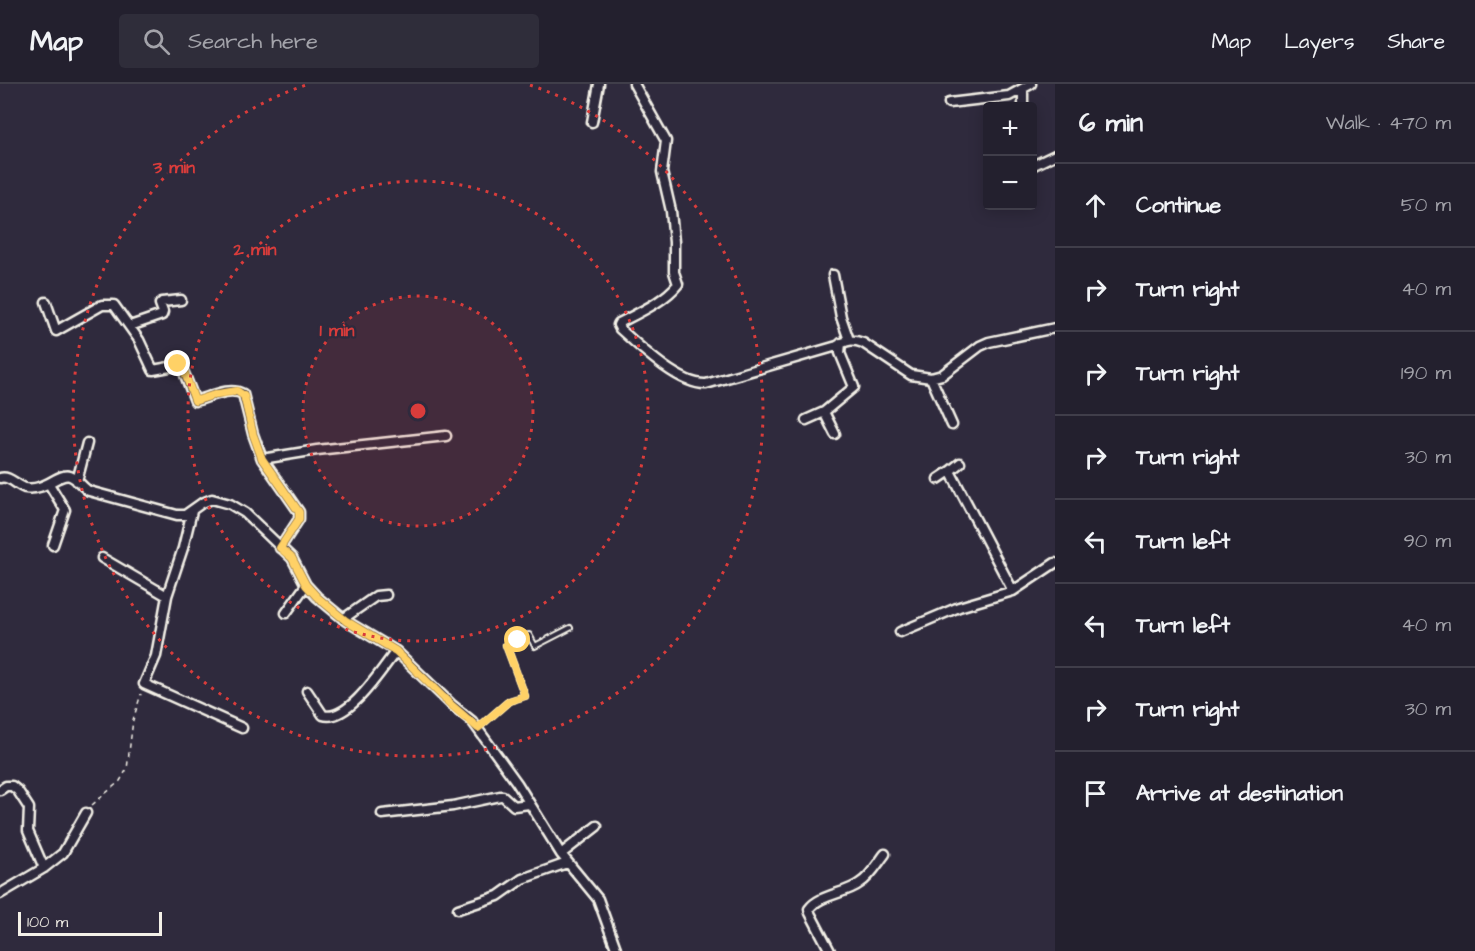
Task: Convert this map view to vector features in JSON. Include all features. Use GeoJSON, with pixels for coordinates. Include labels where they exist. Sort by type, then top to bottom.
{"type":"FeatureCollection","features":[{"type":"Feature","properties":{"kind":"street"},"geometry":{"type":"LineString","coordinates":[[592,122],[599,84]]}},
{"type":"Feature","properties":{"kind":"street"},"geometry":{"type":"LineString","coordinates":[[634,84],[666,141],[662,172],[671,211],[674,272],[678,284],[672,291],[646,309],[619,323],[620,329],[657,362],[698,384],[717,381],[845,342],[863,343],[911,375],[930,378],[942,375],[980,346],[989,342],[1055,328]]}},
{"type":"Feature","properties":{"kind":"street"},"geometry":{"type":"LineString","coordinates":[[949,103],[1009,96],[1031,84]]}},
{"type":"Feature","properties":{"kind":"street"},"geometry":{"type":"LineString","coordinates":[[1023,90],[1023,102]]}},
{"type":"Feature","properties":{"kind":"street"},"geometry":{"type":"LineString","coordinates":[[1037,164],[1055,155]]}},
{"type":"Feature","properties":{"kind":"street"},"geometry":{"type":"LineString","coordinates":[[806,420],[824,412],[854,387],[840,353],[845,342],[833,275]]}},
{"type":"Feature","properties":{"kind":"street"},"geometry":{"type":"LineString","coordinates":[[130,326],[162,315],[164,312],[160,304],[162,302],[181,300]]}},
{"type":"Feature","properties":{"kind":"street"},"geometry":{"type":"LineString","coordinates":[[46,302],[56,331],[102,304],[114,305],[139,340],[153,370],[181,365],[195,401],[232,391],[243,394],[262,459],[299,512],[299,519],[280,548]]}},
{"type":"Feature","properties":{"kind":"street"},"geometry":{"type":"LineString","coordinates":[[930,378],[952,425]]}},
{"type":"Feature","properties":{"kind":"street"},"geometry":{"type":"LineString","coordinates":[[824,412],[835,434]]}},
{"type":"Feature","properties":{"kind":"street"},"geometry":{"type":"LineString","coordinates":[[262,459],[317,450],[446,436]]}},
{"type":"Feature","properties":{"kind":"street"},"geometry":{"type":"LineString","coordinates":[[77,481],[87,443]]}},
{"type":"Feature","properties":{"kind":"street"},"geometry":{"type":"LineString","coordinates":[[938,479],[960,464]]}},
{"type":"Feature","properties":{"kind":"street"},"geometry":{"type":"LineString","coordinates":[[950,471],[1013,591]]}},
{"type":"Feature","properties":{"kind":"street"},"geometry":{"type":"LineString","coordinates":[[0,478],[7,477],[22,487],[32,489],[65,475],[72,476],[82,488],[89,491],[177,515],[185,515],[212,499],[230,504],[245,513],[292,558],[306,585],[343,619],[396,651],[478,728],[517,783],[567,863],[598,899],[617,951]]}},
{"type":"Feature","properties":{"kind":"street"},"geometry":{"type":"LineString","coordinates":[[49,483],[65,510],[53,545]]}},
{"type":"Feature","properties":{"kind":"street"},"geometry":{"type":"LineString","coordinates":[[192,511],[183,548],[167,596],[163,628],[156,656],[144,684],[242,728]]}},
{"type":"Feature","properties":{"kind":"street"},"geometry":{"type":"LineString","coordinates":[[102,558],[167,596]]}},
{"type":"Feature","properties":{"kind":"street"},"geometry":{"type":"LineString","coordinates":[[900,632],[959,607],[1013,591],[1055,563]]}},
{"type":"Feature","properties":{"kind":"street"},"geometry":{"type":"LineString","coordinates":[[286,613],[306,585]]}},
{"type":"Feature","properties":{"kind":"street"},"geometry":{"type":"LineString","coordinates":[[343,619],[376,596],[386,595]]}},
{"type":"Feature","properties":{"kind":"street"},"geometry":{"type":"LineString","coordinates":[[307,691],[322,715],[343,712],[355,702],[396,651]]}},
{"type":"Feature","properties":{"kind":"street"},"geometry":{"type":"LineString","coordinates":[[0,790],[6,786],[12,786],[27,804],[30,816],[28,831],[44,868]]}},
{"type":"Feature","properties":{"kind":"street"},"geometry":{"type":"LineString","coordinates":[[382,814],[453,806],[500,796],[514,806],[529,804]]}},
{"type":"Feature","properties":{"kind":"street"},"geometry":{"type":"LineString","coordinates":[[0,894],[44,868],[67,849],[86,813]]}},
{"type":"Feature","properties":{"kind":"street"},"geometry":{"type":"LineString","coordinates":[[561,854],[597,826]]}},
{"type":"Feature","properties":{"kind":"street"},"geometry":{"type":"LineString","coordinates":[[830,951],[809,909],[822,899],[861,883],[885,854]]}},
{"type":"Feature","properties":{"kind":"street"},"geometry":{"type":"LineString","coordinates":[[458,909],[498,896],[522,879],[567,863]]}},
{"type":"Feature","properties":{"kind":"lane"},"geometry":{"type":"LineString","coordinates":[[478,728],[509,701],[525,696],[506,645],[529,636],[535,646],[570,628]]}},
{"type":"Feature","properties":{"kind":"path"},"geometry":{"type":"LineString","coordinates":[[86,813],[123,776],[127,769],[135,712],[144,684]]}},
{"type":"Feature","properties":{"kind":"route"},"geometry":{"type":"LineString","coordinates":[[178,364],[183,368],[195,401],[237,391],[243,394],[253,434],[264,464],[299,512],[299,519],[280,548],[292,558],[306,585],[346,621],[396,651],[478,728],[509,701],[525,696],[506,645],[518,640]]}}]}
